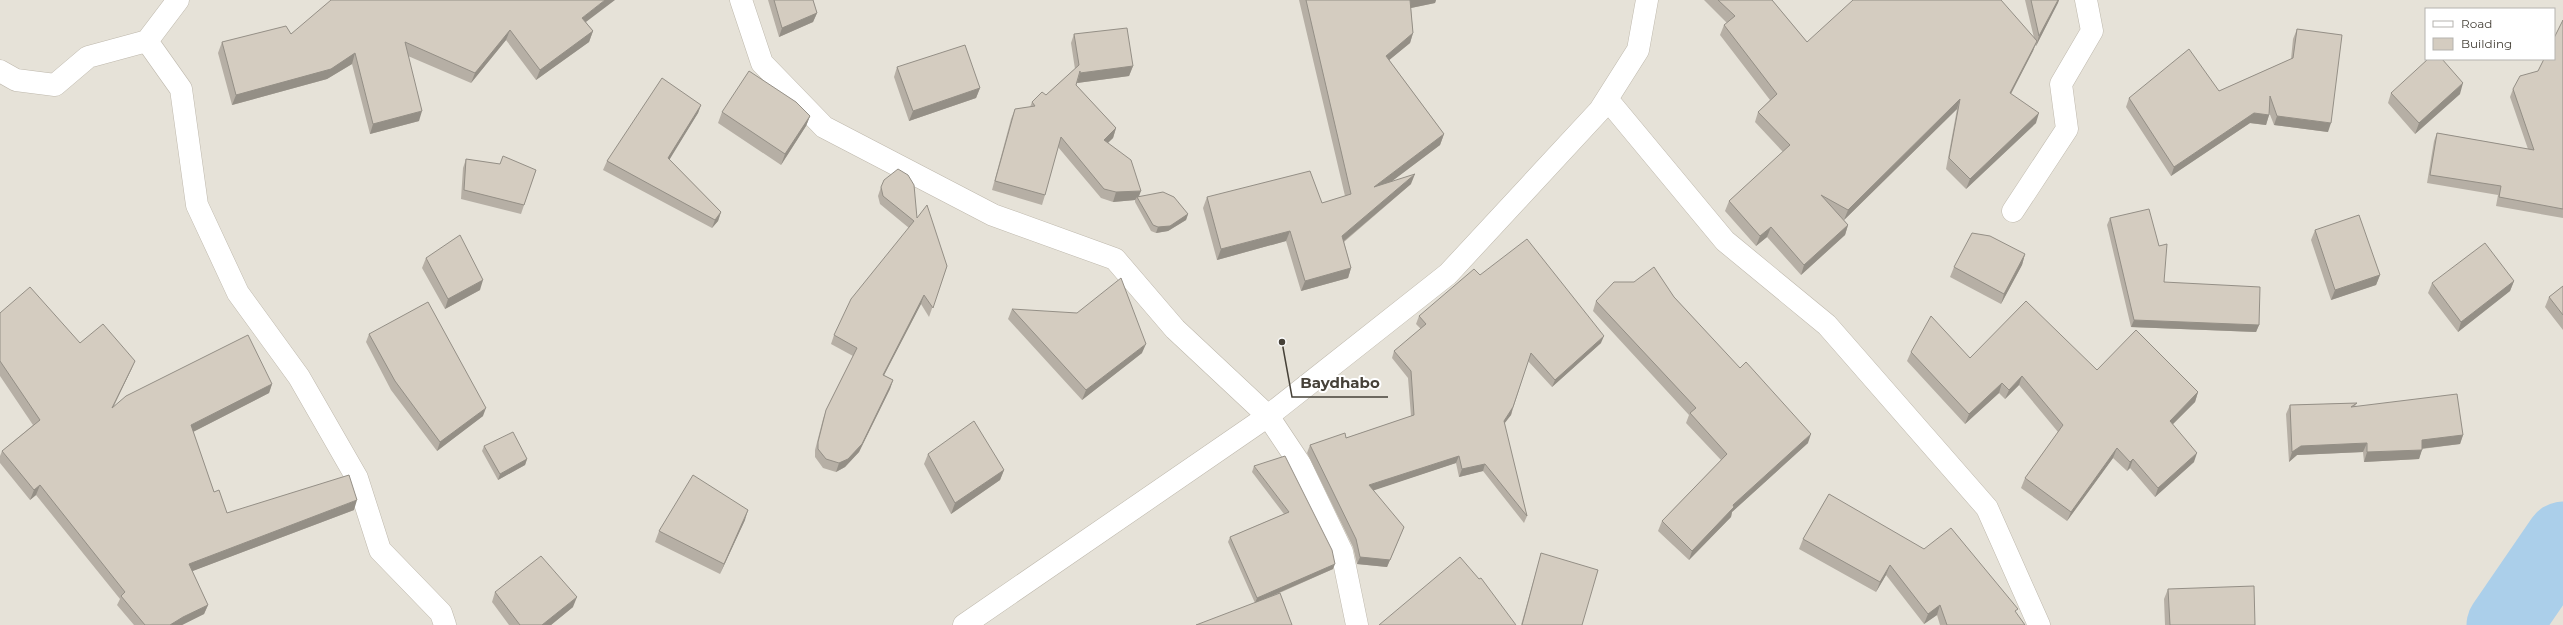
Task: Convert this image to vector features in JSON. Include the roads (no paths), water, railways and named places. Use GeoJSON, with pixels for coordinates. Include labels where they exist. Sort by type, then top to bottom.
{"type":"FeatureCollection","features":[{"type":"Feature","properties":{"kind":"street"},"geometry":{"type":"LineString","coordinates":[[0,71],[16,80],[55,85],[88,57],[147,41],[178,0]]}},
{"type":"Feature","properties":{"kind":"street"},"geometry":{"type":"LineString","coordinates":[[741,0],[762,64],[824,127],[993,215],[1114,259],[1175,329],[1268,416],[1300,464],[1342,552],[1357,625]]}},
{"type":"Feature","properties":{"kind":"street"},"geometry":{"type":"LineString","coordinates":[[964,625],[1268,416],[1448,274],[1600,110],[1638,50],[1646,0]]}},
{"type":"Feature","properties":{"kind":"street"},"geometry":{"type":"LineString","coordinates":[[2013,211],[2068,129],[2060,84],[2092,31],[2086,0]]}},
{"type":"Feature","properties":{"kind":"street"},"geometry":{"type":"LineString","coordinates":[[147,41],[181,89],[197,205],[238,293],[299,377],[357,478],[380,550],[441,613],[445,625]]}},
{"type":"Feature","properties":{"kind":"street"},"geometry":{"type":"LineString","coordinates":[[1607,98],[1725,241],[1827,325],[1987,508],[2039,625]]}},
{"type":"Feature","properties":{"kind":"waterway"},"geometry":{"type":"LineString","coordinates":[[2504,625],[2563,539]]}},
{"type":"Feature","properties":{"kind":"place","name":"Baydhabo"},"geometry":{"type":"Point","coordinates":[1282,342]}}]}
